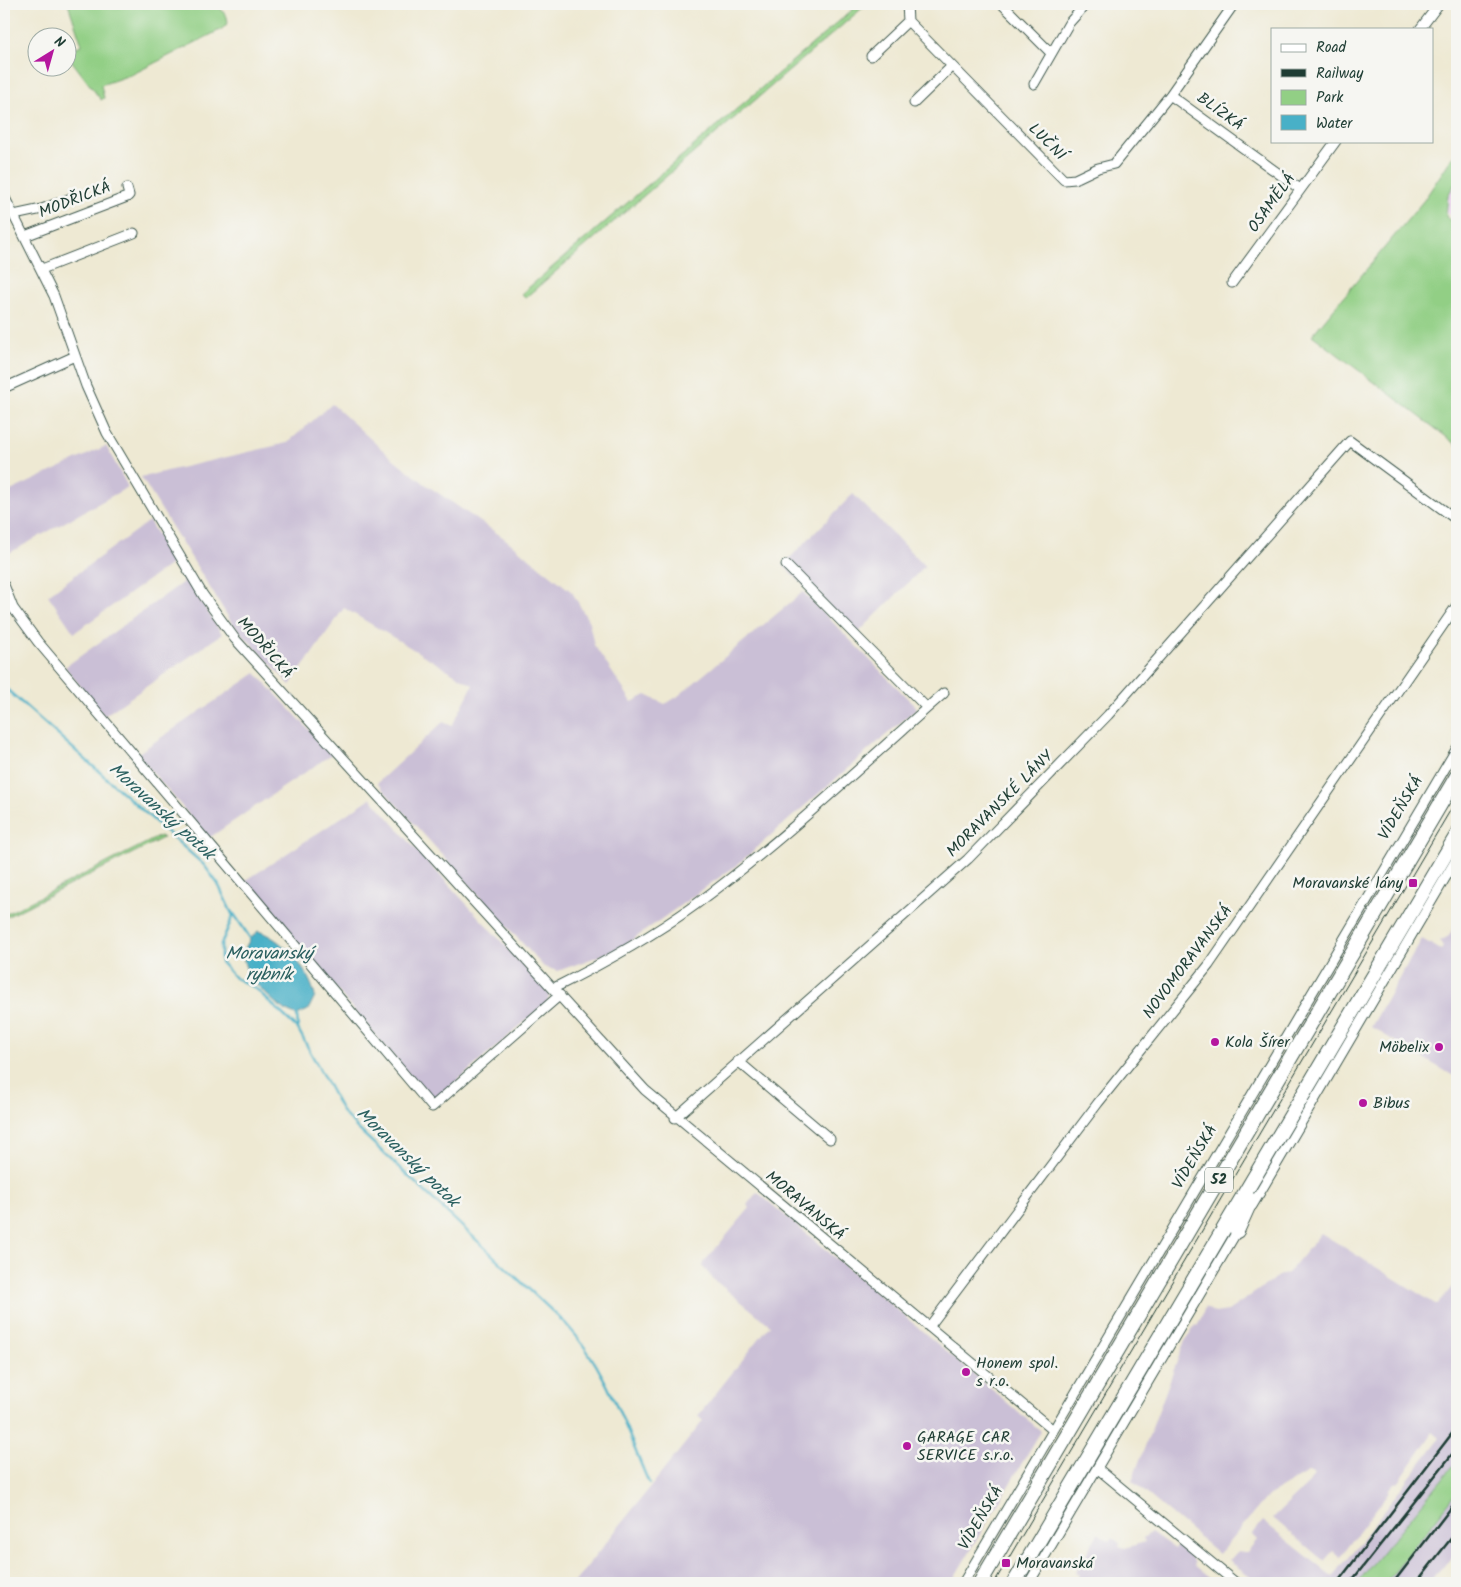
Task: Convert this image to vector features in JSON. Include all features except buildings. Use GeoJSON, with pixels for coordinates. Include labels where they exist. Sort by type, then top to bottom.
{"type":"FeatureCollection","features":[{"type":"Feature","properties":{"kind":"highway","name":"VÍDEŇSKÁ"},"geometry":{"type":"LineString","coordinates":[[980,1583],[1457,776]]}},
{"type":"Feature","properties":{"kind":"highway","name":"52"},"geometry":{"type":"LineString","coordinates":[[1014,1583],[1309,1089],[1457,836]]}},
{"type":"Feature","properties":{"kind":"highway"},"geometry":{"type":"LineString","coordinates":[[1237,1231],[1257,1187],[1309,1089]]}},
{"type":"Feature","properties":{"kind":"street"},"geometry":{"type":"LineString","coordinates":[[872,56],[908,21],[907,4]]}},
{"type":"Feature","properties":{"kind":"street"},"geometry":{"type":"LineString","coordinates":[[1002,4],[1050,52]]}},
{"type":"Feature","properties":{"kind":"street"},"geometry":{"type":"LineString","coordinates":[[1034,84],[1050,52],[1069,23],[1086,4]]}},
{"type":"Feature","properties":{"kind":"street"},"geometry":{"type":"LineString","coordinates":[[1170,95],[1234,4]]}},
{"type":"Feature","properties":{"kind":"street"},"geometry":{"type":"LineString","coordinates":[[1421,28],[1439,4]]}},
{"type":"Feature","properties":{"kind":"street","name":"LUČNÍ"},"geometry":{"type":"LineString","coordinates":[[908,21],[951,68],[1064,180],[1075,179],[1098,168],[1114,164],[1170,95]]}},
{"type":"Feature","properties":{"kind":"street"},"geometry":{"type":"LineString","coordinates":[[914,104],[951,68]]}},
{"type":"Feature","properties":{"kind":"street","name":"BLÍZKÁ"},"geometry":{"type":"LineString","coordinates":[[1170,95],[1300,189]]}},
{"type":"Feature","properties":{"kind":"street","name":"OSAMĚLÁ"},"geometry":{"type":"LineString","coordinates":[[1232,283],[1335,142]]}},
{"type":"Feature","properties":{"kind":"street","name":"MODŘICKÁ"},"geometry":{"type":"LineString","coordinates":[[25,236],[127,197],[129,195],[127,188]]}},
{"type":"Feature","properties":{"kind":"street","name":"MODŘICKÁ"},"geometry":{"type":"LineString","coordinates":[[4,196],[7,208],[14,216],[42,269],[107,433],[203,595],[236,639],[557,992]]}},
{"type":"Feature","properties":{"kind":"street","name":"MODŘICKÁ"},"geometry":{"type":"LineString","coordinates":[[14,216],[74,197]]}},
{"type":"Feature","properties":{"kind":"street"},"geometry":{"type":"LineString","coordinates":[[42,269],[134,233]]}},
{"type":"Feature","properties":{"kind":"street"},"geometry":{"type":"LineString","coordinates":[[4,388],[75,356]]}},
{"type":"Feature","properties":{"kind":"street","name":"MORAVANSKÉ LÁNY"},"geometry":{"type":"LineString","coordinates":[[675,1118],[968,859],[1108,715],[1350,441],[1457,520]]}},
{"type":"Feature","properties":{"kind":"street"},"geometry":{"type":"LineString","coordinates":[[786,565],[927,708]]}},
{"type":"Feature","properties":{"kind":"street"},"geometry":{"type":"LineString","coordinates":[[4,585],[13,608],[38,642],[432,1107],[487,1061],[557,992],[694,906],[813,809],[944,693]]}},
{"type":"Feature","properties":{"kind":"street","name":"NOVOMORAVANSKÁ"},"geometry":{"type":"LineString","coordinates":[[928,1327],[1098,1104],[1209,965],[1457,605]]}},
{"type":"Feature","properties":{"kind":"street","name":"VÍDEŇSKÁ"},"geometry":{"type":"LineString","coordinates":[[962,1583],[1457,748]]}},
{"type":"Feature","properties":{"kind":"street"},"geometry":{"type":"LineString","coordinates":[[1029,1583],[1457,858]]}},
{"type":"Feature","properties":{"kind":"street","name":"MORAVANSKÁ"},"geometry":{"type":"LineString","coordinates":[[557,992],[645,1090],[675,1118],[1053,1430]]}},
{"type":"Feature","properties":{"kind":"street"},"geometry":{"type":"LineString","coordinates":[[738,1061],[830,1139]]}},
{"type":"Feature","properties":{"kind":"street"},"geometry":{"type":"LineString","coordinates":[[1097,1468],[1236,1583]]}},
{"type":"Feature","properties":{"kind":"shaded area"},"geometry":{"type":"Polygon","coordinates":[[[1457,181],[1457,221],[1447,212],[1448,195],[1457,181]]]}},
{"type":"Feature","properties":{"kind":"shaded area"},"geometry":{"type":"Polygon","coordinates":[[[332,404],[386,453],[425,484],[504,538],[572,592],[589,622],[594,645],[632,702],[646,695],[665,704],[677,697],[803,592],[917,708],[738,864],[621,948],[558,971],[544,967],[377,783],[443,722],[452,726],[473,685],[344,608],[290,685],[232,623],[141,477],[287,443],[332,404]]]}},
{"type":"Feature","properties":{"kind":"shaded area"},"geometry":{"type":"Polygon","coordinates":[[[106,446],[128,487],[4,556],[4,494],[106,446]]]}},
{"type":"Feature","properties":{"kind":"shaded area"},"geometry":{"type":"Polygon","coordinates":[[[853,494],[925,566],[855,636],[783,565],[853,494]]]}},
{"type":"Feature","properties":{"kind":"shaded area"},"geometry":{"type":"Polygon","coordinates":[[[149,521],[174,562],[74,633],[48,595],[149,521]]]}},
{"type":"Feature","properties":{"kind":"shaded area"},"geometry":{"type":"Polygon","coordinates":[[[184,575],[222,634],[104,716],[65,667],[182,583],[184,575]]]}},
{"type":"Feature","properties":{"kind":"shaded area"},"geometry":{"type":"Polygon","coordinates":[[[256,673],[332,754],[209,838],[137,754],[256,673]]]}},
{"type":"Feature","properties":{"kind":"shaded area"},"geometry":{"type":"Polygon","coordinates":[[[371,798],[548,992],[549,997],[546,1003],[434,1101],[430,1100],[245,881],[371,798]]]}},
{"type":"Feature","properties":{"kind":"shaded area"},"geometry":{"type":"Polygon","coordinates":[[[1457,920],[1457,1078],[1371,1027],[1422,939],[1441,950],[1443,947],[1440,941],[1449,936],[1457,920]]]}},
{"type":"Feature","properties":{"kind":"shaded area"},"geometry":{"type":"Polygon","coordinates":[[[757,1192],[1041,1431],[951,1583],[574,1583],[703,1421],[698,1416],[770,1325],[713,1279],[703,1267],[704,1262],[750,1208],[747,1205],[757,1192]]]}},
{"type":"Feature","properties":{"kind":"shaded area"},"geometry":{"type":"Polygon","coordinates":[[[1321,1233],[1437,1305],[1457,1281],[1457,1552],[1427,1583],[1260,1583],[1229,1561],[1237,1552],[1247,1552],[1257,1540],[1252,1535],[1263,1521],[1333,1577],[1440,1438],[1433,1432],[1399,1482],[1394,1483],[1389,1489],[1388,1493],[1340,1557],[1333,1551],[1324,1561],[1273,1518],[1309,1483],[1314,1475],[1309,1471],[1268,1496],[1219,1554],[1132,1481],[1184,1343],[1195,1325],[1197,1326],[1200,1321],[1205,1307],[1215,1313],[1228,1311],[1279,1276],[1288,1273],[1321,1233]]]}},
{"type":"Feature","properties":{"kind":"shaded area"},"geometry":{"type":"Polygon","coordinates":[[[1151,1532],[1175,1549],[1178,1545],[1183,1546],[1195,1563],[1194,1565],[1217,1583],[1074,1583],[1079,1575],[1075,1573],[1098,1533],[1110,1541],[1112,1538],[1120,1542],[1119,1546],[1125,1548],[1145,1542],[1143,1538],[1151,1532]]]}},
{"type":"Feature","properties":{"kind":"green space"},"geometry":{"type":"Polygon","coordinates":[[[68,4],[217,4],[227,17],[228,23],[222,29],[133,74],[101,85],[104,98],[101,100],[78,69],[78,46],[82,45],[78,28],[76,28],[68,4]]]}},
{"type":"Feature","properties":{"kind":"green space"},"geometry":{"type":"Polygon","coordinates":[[[859,4],[867,4],[525,298],[521,294],[859,4]]]}},
{"type":"Feature","properties":{"kind":"green space"},"geometry":{"type":"Polygon","coordinates":[[[1457,150],[1457,181],[1448,195],[1446,217],[1457,226],[1457,445],[1312,335],[1424,200],[1457,150]]]}},
{"type":"Feature","properties":{"kind":"green space"},"geometry":{"type":"Polygon","coordinates":[[[160,836],[163,838],[4,918],[4,915],[160,836]]]}},
{"type":"Feature","properties":{"kind":"green space"},"geometry":{"type":"Polygon","coordinates":[[[1457,1461],[1457,1492],[1386,1583],[1357,1583],[1457,1461]]]}},
{"type":"Feature","properties":{"kind":"water","name":"Moravanský rybník"},"geometry":{"type":"Polygon","coordinates":[[[258,931],[268,935],[286,948],[301,966],[312,986],[315,996],[308,1010],[297,1015],[285,1010],[260,988],[248,973],[244,957],[245,948],[258,931]]]}},
{"type":"Feature","properties":{"kind":"waterway","name":"Moravanský potok"},"geometry":{"type":"LineString","coordinates":[[4,687],[204,865],[218,884],[233,916],[221,944],[221,962],[235,978],[255,988],[298,1029],[343,1113],[356,1127],[566,1324],[580,1341],[593,1360],[614,1399],[649,1483]]}},
{"type":"Feature","properties":{"kind":"waterway"},"geometry":{"type":"LineString","coordinates":[[232,911],[250,938]]}},
{"type":"Feature","properties":{"kind":"waterway"},"geometry":{"type":"LineString","coordinates":[[297,1015],[298,1029]]}},
{"type":"Feature","properties":{"kind":"tram line"},"geometry":{"type":"LineString","coordinates":[[994,1583],[1457,799]]}},
{"type":"Feature","properties":{"kind":"railway"},"geometry":{"type":"LineString","coordinates":[[1337,1583],[1457,1427]]}},
{"type":"Feature","properties":{"kind":"railway"},"geometry":{"type":"LineString","coordinates":[[1350,1583],[1457,1448]]}},
{"type":"Feature","properties":{"kind":"railway"},"geometry":{"type":"LineString","coordinates":[[1393,1583],[1457,1500]]}},
{"type":"Feature","properties":{"kind":"railway"},"geometry":{"type":"LineString","coordinates":[[1416,1583],[1457,1531]]}},
{"type":"Feature","properties":{"kind":"place","name":"Moravanské lány"},"geometry":{"type":"Point","coordinates":[1413,883]}},
{"type":"Feature","properties":{"kind":"place","name":"Kola Šírer"},"geometry":{"type":"Point","coordinates":[1215,1042]}},
{"type":"Feature","properties":{"kind":"place","name":"Möbelix"},"geometry":{"type":"Point","coordinates":[1439,1047]}},
{"type":"Feature","properties":{"kind":"place","name":"Bibus"},"geometry":{"type":"Point","coordinates":[1363,1103]}},
{"type":"Feature","properties":{"kind":"place","name":"Honem spol. s r.o."},"geometry":{"type":"Point","coordinates":[966,1372]}},
{"type":"Feature","properties":{"kind":"place","name":"GARAGE CAR SERVICE s.r.o."},"geometry":{"type":"Point","coordinates":[907,1446]}},
{"type":"Feature","properties":{"kind":"place","name":"Moravanská"},"geometry":{"type":"Point","coordinates":[1006,1563]}}]}
